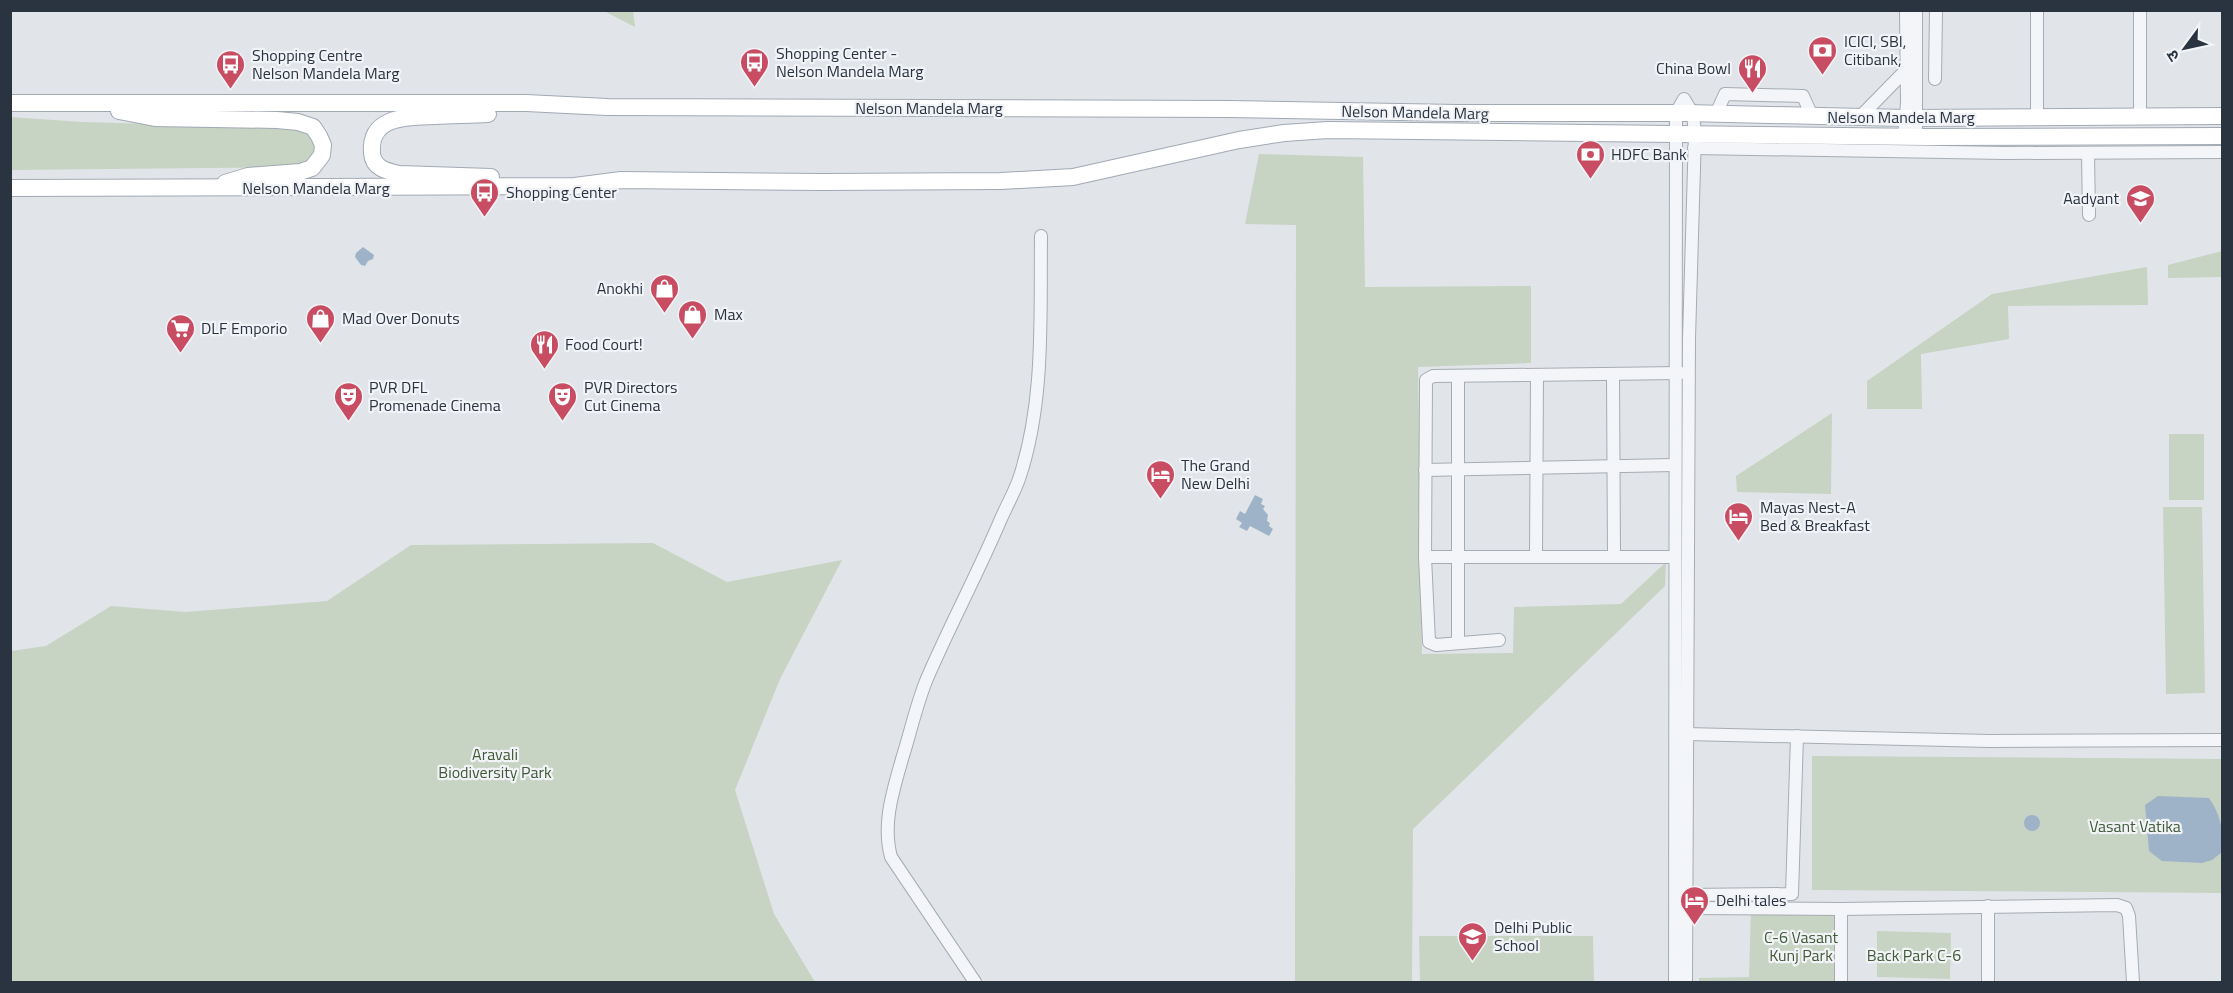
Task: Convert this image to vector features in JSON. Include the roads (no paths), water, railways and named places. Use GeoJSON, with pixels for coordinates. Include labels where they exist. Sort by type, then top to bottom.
{"type":"FeatureCollection","features":[{"type":"Feature","properties":{"kind":"main road","name":"Nelson Mandela Marg"},"geometry":{"type":"LineString","coordinates":[[10,103],[525,103],[607,107],[1230,109],[1860,117],[1912,110],[2037,117],[2223,116]]}},
{"type":"Feature","properties":{"kind":"main road"},"geometry":{"type":"LineString","coordinates":[[96,104],[124,113],[155,118],[298,122],[313,128],[319,136],[322,155],[312,168],[300,172],[248,176],[212,188]]}},
{"type":"Feature","properties":{"kind":"main road","name":"Nelson Mandela Marg"},"geometry":{"type":"LineString","coordinates":[[607,107],[401,118],[383,126],[376,132],[371,142],[372,157],[376,165],[386,171],[399,174],[621,180],[941,182],[1073,177],[1239,140],[1284,133],[1328,130],[1676,134],[1694,141],[1809,143],[2223,136]]}},
{"type":"Feature","properties":{"kind":"main road","name":"Nelson Mandela Marg"},"geometry":{"type":"LineString","coordinates":[[10,188],[575,186],[621,180]]}},
{"type":"Feature","properties":{"kind":"street"},"geometry":{"type":"LineString","coordinates":[[1906,10],[1907,69],[1912,110]]}},
{"type":"Feature","properties":{"kind":"street"},"geometry":{"type":"LineString","coordinates":[[1916,10],[1917,36],[1912,110],[1906,140],[2088,153],[2223,152]]}},
{"type":"Feature","properties":{"kind":"street"},"geometry":{"type":"LineString","coordinates":[[1935,79],[1936,10]]}},
{"type":"Feature","properties":{"kind":"street"},"geometry":{"type":"LineString","coordinates":[[2037,10],[2037,117]]}},
{"type":"Feature","properties":{"kind":"street"},"geometry":{"type":"LineString","coordinates":[[2140,10],[2140,116]]}},
{"type":"Feature","properties":{"kind":"street"},"geometry":{"type":"LineString","coordinates":[[1917,36],[1935,36]]}},
{"type":"Feature","properties":{"kind":"street"},"geometry":{"type":"LineString","coordinates":[[1860,117],[1907,69]]}},
{"type":"Feature","properties":{"kind":"street"},"geometry":{"type":"LineString","coordinates":[[1675,982],[1676,113]]}},
{"type":"Feature","properties":{"kind":"street"},"geometry":{"type":"LineString","coordinates":[[1686,982],[1686,734],[1693,114]]}},
{"type":"Feature","properties":{"kind":"street"},"geometry":{"type":"LineString","coordinates":[[2088,153],[2089,215]]}},
{"type":"Feature","properties":{"kind":"street"},"geometry":{"type":"LineString","coordinates":[[975,982],[891,857],[886,841],[887,820],[896,781],[925,684],[1019,480],[1033,416],[1038,372],[1041,329],[1041,236]]}},
{"type":"Feature","properties":{"kind":"street"},"geometry":{"type":"LineString","coordinates":[[1499,640],[1433,645],[1429,642],[1425,557],[1426,380],[1433,376],[1689,373]]}},
{"type":"Feature","properties":{"kind":"street"},"geometry":{"type":"LineString","coordinates":[[1613,374],[1614,557]]}},
{"type":"Feature","properties":{"kind":"street"},"geometry":{"type":"LineString","coordinates":[[1536,557],[1537,375]]}},
{"type":"Feature","properties":{"kind":"street"},"geometry":{"type":"LineString","coordinates":[[1458,376],[1458,643]]}},
{"type":"Feature","properties":{"kind":"street"},"geometry":{"type":"LineString","coordinates":[[1425,470],[1674,465]]}},
{"type":"Feature","properties":{"kind":"street"},"geometry":{"type":"LineString","coordinates":[[1674,503],[1689,500]]}},
{"type":"Feature","properties":{"kind":"street"},"geometry":{"type":"LineString","coordinates":[[1425,557],[1674,557]]}},
{"type":"Feature","properties":{"kind":"street"},"geometry":{"type":"LineString","coordinates":[[1686,734],[1990,741],[2223,740]]}},
{"type":"Feature","properties":{"kind":"street"},"geometry":{"type":"LineString","coordinates":[[1686,895],[1792,894],[1797,736]]}},
{"type":"Feature","properties":{"kind":"street"},"geometry":{"type":"LineString","coordinates":[[1686,908],[1841,909],[2117,904],[2126,908],[2129,916],[2133,982]]}},
{"type":"Feature","properties":{"kind":"street"},"geometry":{"type":"LineString","coordinates":[[1988,906],[1988,982]]}},
{"type":"Feature","properties":{"kind":"street"},"geometry":{"type":"LineString","coordinates":[[1841,909],[1841,982]]}},
{"type":"Feature","properties":{"kind":"water"},"geometry":{"type":"Polygon","coordinates":[[[363,247],[374,255],[365,266],[361,265],[355,257],[363,247]]]}},
{"type":"Feature","properties":{"kind":"water"},"geometry":{"type":"Polygon","coordinates":[[[1255,495],[1263,499],[1261,504],[1265,506],[1263,509],[1268,515],[1267,521],[1273,529],[1269,536],[1250,526],[1247,531],[1239,527],[1242,523],[1236,519],[1240,511],[1245,514],[1255,495]]]}},
{"type":"Feature","properties":{"kind":"water"},"geometry":{"type":"Polygon","coordinates":[[[2158,796],[2209,798],[2221,824],[2221,853],[2212,860],[2202,863],[2162,861],[2149,851],[2145,805],[2158,796]]]}},
{"type":"Feature","properties":{"kind":"water"},"geometry":{"type":"Polygon","coordinates":[[[2029,815],[2035,815],[2040,823],[2038,829],[2029,831],[2024,826],[2024,820],[2029,815]]]}},
{"type":"Feature","properties":{"kind":"place","name":"ICICI, SBI, Citibank,"},"geometry":{"type":"Point","coordinates":[1823,76]}},
{"type":"Feature","properties":{"kind":"place","name":"Shopping Center - Nelson Mandela Marg"},"geometry":{"type":"Point","coordinates":[755,88]}},
{"type":"Feature","properties":{"kind":"place","name":"Shopping Centre Nelson Mandela Marg"},"geometry":{"type":"Point","coordinates":[231,90]}},
{"type":"Feature","properties":{"kind":"place","name":"China Bowl"},"geometry":{"type":"Point","coordinates":[1752,94]}},
{"type":"Feature","properties":{"kind":"place","name":"HDFC Bank"},"geometry":{"type":"Point","coordinates":[1590,180]}},
{"type":"Feature","properties":{"kind":"place","name":"Shopping Center"},"geometry":{"type":"Point","coordinates":[485,218]}},
{"type":"Feature","properties":{"kind":"place","name":"Aadyant"},"geometry":{"type":"Point","coordinates":[2140,224]}},
{"type":"Feature","properties":{"kind":"place","name":"Anokhi"},"geometry":{"type":"Point","coordinates":[664,314]}},
{"type":"Feature","properties":{"kind":"place","name":"Max"},"geometry":{"type":"Point","coordinates":[693,340]}},
{"type":"Feature","properties":{"kind":"place","name":"Mad Over Donuts"},"geometry":{"type":"Point","coordinates":[321,344]}},
{"type":"Feature","properties":{"kind":"place","name":"DLF Emporio"},"geometry":{"type":"Point","coordinates":[180,354]}},
{"type":"Feature","properties":{"kind":"place","name":"Food Court!"},"geometry":{"type":"Point","coordinates":[544,370]}},
{"type":"Feature","properties":{"kind":"place","name":"PVR DFL Promenade Cinema"},"geometry":{"type":"Point","coordinates":[348,422]}},
{"type":"Feature","properties":{"kind":"place","name":"PVR Directors Cut Cinema"},"geometry":{"type":"Point","coordinates":[563,422]}},
{"type":"Feature","properties":{"kind":"place","name":"The Grand New Delhi"},"geometry":{"type":"Point","coordinates":[1160,500]}},
{"type":"Feature","properties":{"kind":"place","name":"Mayas Nest-A Bed & Breakfast"},"geometry":{"type":"Point","coordinates":[1739,542]}},
{"type":"Feature","properties":{"kind":"place","name":"Delhi tales"},"geometry":{"type":"Point","coordinates":[1695,926]}},
{"type":"Feature","properties":{"kind":"place","name":"Delhi Public School"},"geometry":{"type":"Point","coordinates":[1473,962]}},
{"type":"Feature","properties":{"kind":"park label","name":"Aravali Biodiversity Park"},"geometry":{"type":"Point","coordinates":[495,763]}},
{"type":"Feature","properties":{"kind":"park label","name":"Vasant Vatika"},"geometry":{"type":"Point","coordinates":[2135,826]}},
{"type":"Feature","properties":{"kind":"park label","name":"C-6 Vasant Kunj Park"},"geometry":{"type":"Point","coordinates":[1801,946]}},
{"type":"Feature","properties":{"kind":"park label","name":"Back Park C-6"},"geometry":{"type":"Point","coordinates":[1914,955]}}]}
